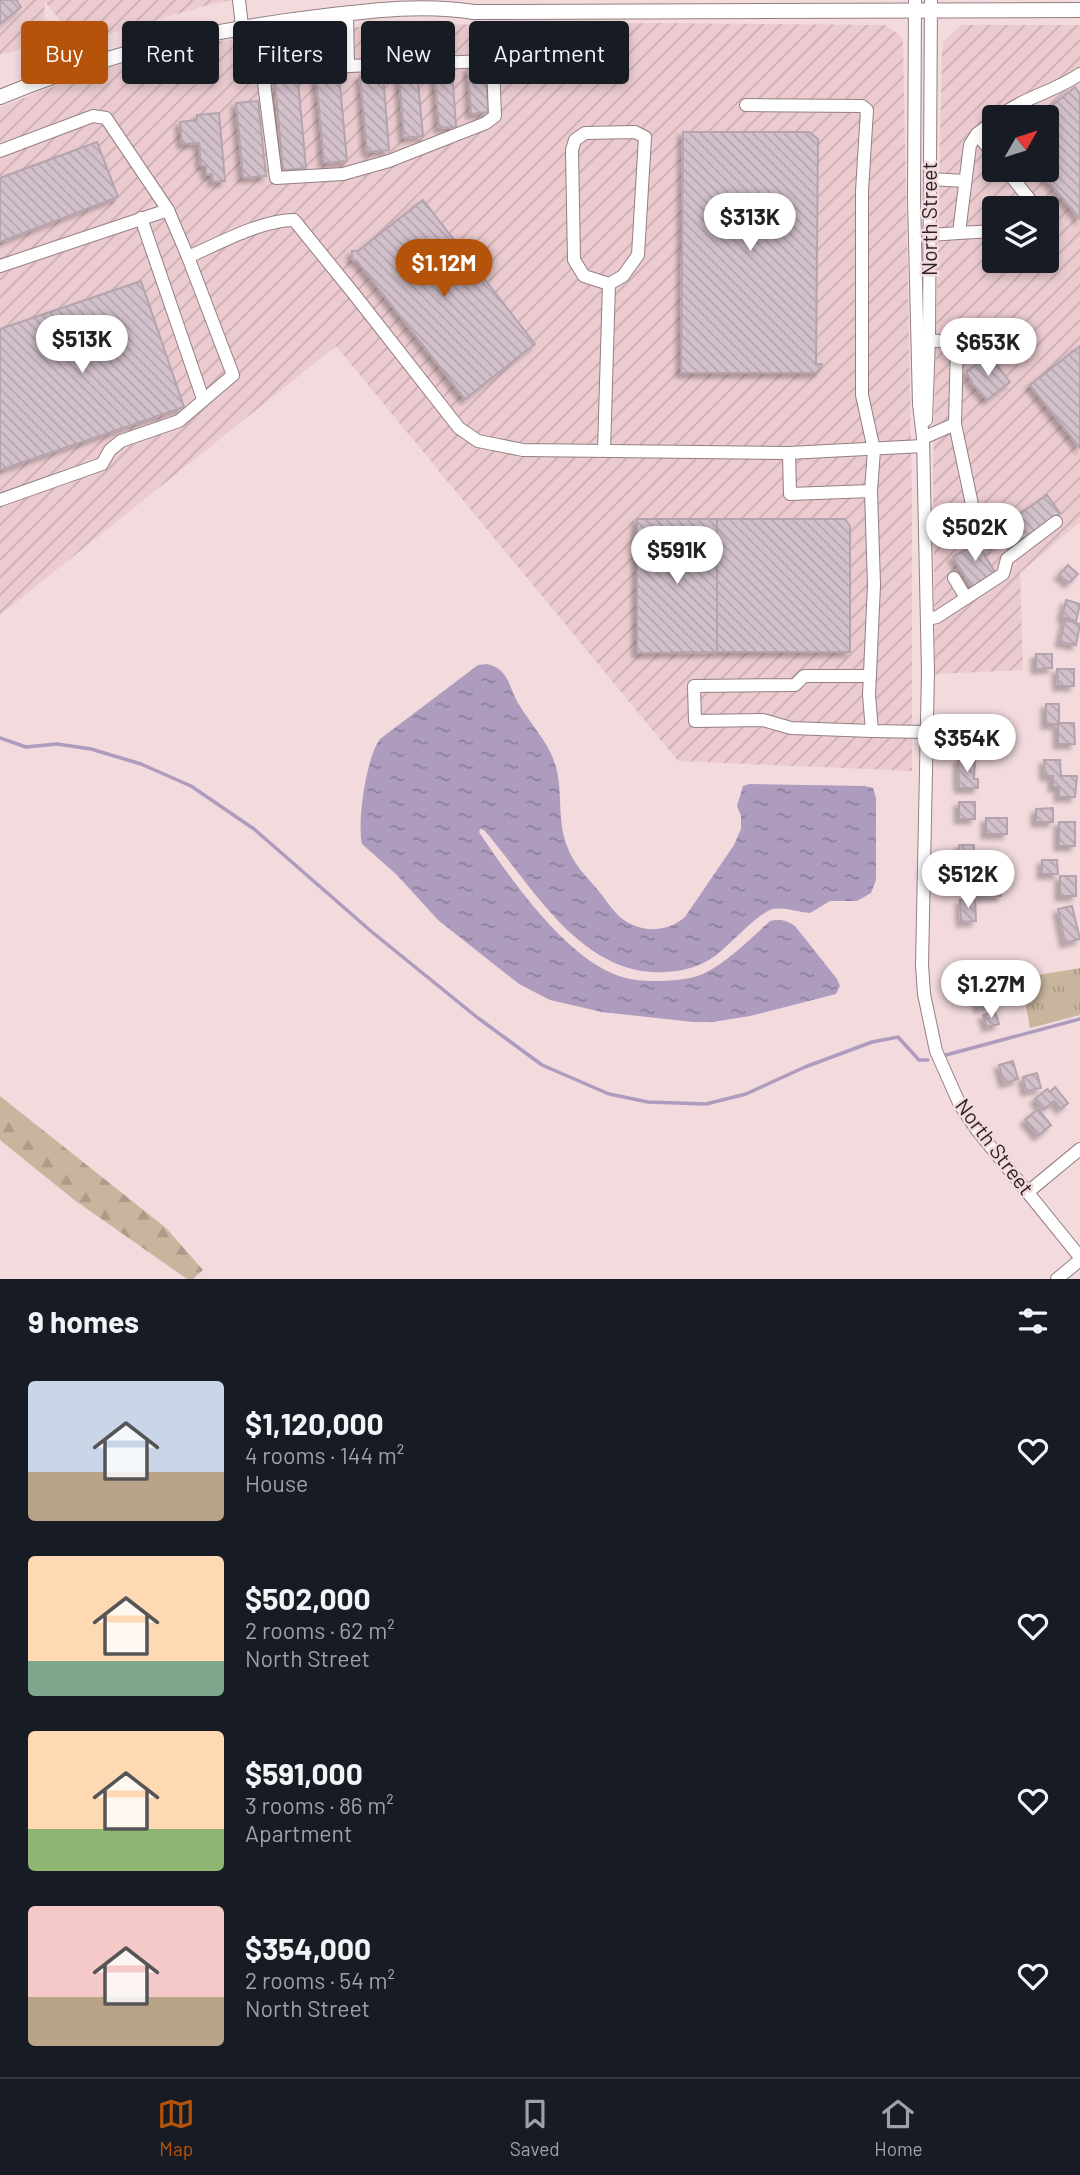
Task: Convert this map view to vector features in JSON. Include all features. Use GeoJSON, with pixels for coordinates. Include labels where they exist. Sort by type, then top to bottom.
{"type":"FeatureCollection","features":[{"type":"Feature","properties":{"kind":"main road"},"geometry":{"type":"LineString","coordinates":[[447,8],[471,0]]}},
{"type":"Feature","properties":{"kind":"main road"},"geometry":{"type":"LineString","coordinates":[[282,21],[404,8],[447,8],[474,12],[915,6],[1080,10]]}},
{"type":"Feature","properties":{"kind":"main road"},"geometry":{"type":"LineString","coordinates":[[0,97],[66,71],[130,51],[233,28]]}},
{"type":"Feature","properties":{"kind":"street"},"geometry":{"type":"LineString","coordinates":[[239,0],[241,21]]}},
{"type":"Feature","properties":{"kind":"street","name":"North Street"},"geometry":{"type":"LineString","coordinates":[[915,6],[914,198],[927,619],[922,965],[924,994],[930,1026],[946,1077],[960,1105],[976,1130],[1080,1259]]}},
{"type":"Feature","properties":{"kind":"street","name":"North Street"},"geometry":{"type":"LineString","coordinates":[[923,442],[928,403],[931,6]]}},
{"type":"Feature","properties":{"kind":"street"},"geometry":{"type":"LineString","coordinates":[[347,13],[348,65]]}},
{"type":"Feature","properties":{"kind":"street"},"geometry":{"type":"LineString","coordinates":[[490,61],[493,64],[495,116],[486,123],[389,161],[343,174],[276,178],[264,83],[269,78],[348,65],[490,61]]}},
{"type":"Feature","properties":{"kind":"street"},"geometry":{"type":"LineString","coordinates":[[1019,105],[1037,94],[1061,87],[1080,74]]}},
{"type":"Feature","properties":{"kind":"street"},"geometry":{"type":"LineString","coordinates":[[746,105],[862,106],[867,110],[862,191],[862,395],[874,450],[871,491],[874,585],[869,695],[872,731]]}},
{"type":"Feature","properties":{"kind":"street"},"geometry":{"type":"LineString","coordinates":[[0,151],[93,116],[106,117],[168,210],[233,375],[179,421],[121,441],[110,450],[102,464],[0,500]]}},
{"type":"Feature","properties":{"kind":"street"},"geometry":{"type":"LineString","coordinates":[[959,233],[967,156],[970,145],[982,130]]}},
{"type":"Feature","properties":{"kind":"street"},"geometry":{"type":"LineString","coordinates":[[635,132],[645,137],[638,255],[623,276],[609,284],[584,276],[574,260],[572,150],[575,140],[585,133],[635,132]]}},
{"type":"Feature","properties":{"kind":"street"},"geometry":{"type":"LineString","coordinates":[[977,134],[982,140]]}},
{"type":"Feature","properties":{"kind":"street"},"geometry":{"type":"LineString","coordinates":[[930,179],[965,181]]}},
{"type":"Feature","properties":{"kind":"street"},"geometry":{"type":"LineString","coordinates":[[1016,182],[1027,196]]}},
{"type":"Feature","properties":{"kind":"street"},"geometry":{"type":"LineString","coordinates":[[0,266],[168,210]]}},
{"type":"Feature","properties":{"kind":"street"},"geometry":{"type":"LineString","coordinates":[[141,218],[204,399]]}},
{"type":"Feature","properties":{"kind":"street"},"geometry":{"type":"LineString","coordinates":[[188,257],[236,236],[283,220],[294,220],[459,428],[478,441],[523,450],[789,453],[874,450],[923,442],[955,424]]}},
{"type":"Feature","properties":{"kind":"street"},"geometry":{"type":"LineString","coordinates":[[930,235],[982,232]]}},
{"type":"Feature","properties":{"kind":"street"},"geometry":{"type":"LineString","coordinates":[[604,450],[609,284]]}},
{"type":"Feature","properties":{"kind":"street"},"geometry":{"type":"LineString","coordinates":[[925,523],[974,509],[955,424],[957,343],[929,341]]}},
{"type":"Feature","properties":{"kind":"street"},"geometry":{"type":"LineString","coordinates":[[789,453],[790,494],[871,491]]}},
{"type":"Feature","properties":{"kind":"street"},"geometry":{"type":"LineString","coordinates":[[927,619],[937,617],[1003,574],[1007,559],[1056,522]]}},
{"type":"Feature","properties":{"kind":"street"},"geometry":{"type":"LineString","coordinates":[[954,578],[966,598]]}},
{"type":"Feature","properties":{"kind":"street"},"geometry":{"type":"LineString","coordinates":[[870,676],[804,676],[795,685],[694,686],[695,721],[763,720],[791,728],[927,732]]}},
{"type":"Feature","properties":{"kind":"street"},"geometry":{"type":"LineString","coordinates":[[1028,1192],[1080,1149]]}},
{"type":"Feature","properties":{"kind":"street"},"geometry":{"type":"LineString","coordinates":[[1057,1279],[1080,1259]]}},
{"type":"Feature","properties":{"kind":"shaded area"},"geometry":{"type":"Polygon","coordinates":[[[0,0],[232,0],[153,21],[122,21],[122,30],[108,34],[108,21],[61,21],[45,2],[44,21],[21,21],[21,48],[0,55],[0,0]]]}},
{"type":"Feature","properties":{"kind":"shaded area"},"geometry":{"type":"Polygon","coordinates":[[[629,23],[885,25],[900,35],[903,42],[912,494],[912,771],[678,761],[336,346],[0,615],[0,107],[61,84],[108,84],[108,68],[122,64],[122,84],[219,84],[219,42],[233,39],[233,84],[347,84],[347,28],[361,27],[361,84],[455,84],[455,25],[469,24],[469,84],[629,84],[629,23]]]}},
{"type":"Feature","properties":{"kind":"shaded area"},"geometry":{"type":"Polygon","coordinates":[[[961,25],[1080,25],[1080,522],[1020,573],[1023,670],[935,674],[933,476],[944,41],[961,25]]]}},
{"type":"Feature","properties":{"kind":"green space"},"geometry":{"type":"Polygon","coordinates":[[[1080,968],[1080,1015],[1030,1028],[1021,978],[1080,968]]]}},
{"type":"Feature","properties":{"kind":"green space"},"geometry":{"type":"Polygon","coordinates":[[[0,1096],[166,1228],[203,1270],[193,1279],[187,1279],[73,1199],[0,1140],[0,1096]]]}},
{"type":"Feature","properties":{"kind":"water"},"geometry":{"type":"Polygon","coordinates":[[[487,664],[504,674],[518,703],[553,758],[558,777],[564,836],[573,858],[618,915],[636,926],[662,928],[685,917],[734,845],[741,829],[741,816],[737,806],[743,786],[873,788],[876,798],[876,880],[871,893],[857,901],[830,901],[810,913],[787,909],[767,911],[709,960],[691,968],[665,972],[635,970],[608,960],[583,944],[540,900],[484,830],[480,829],[479,832],[540,914],[559,935],[599,967],[637,980],[679,980],[697,976],[730,957],[770,921],[780,920],[795,926],[837,979],[840,986],[836,994],[750,1016],[713,1022],[602,1012],[550,1000],[519,984],[438,920],[397,875],[362,844],[364,790],[371,760],[380,739],[478,665],[487,664]]]}},
{"type":"Feature","properties":{"kind":"building"},"geometry":{"type":"Polygon","coordinates":[[[0,0],[16,0],[21,7],[0,24],[0,0]]]}},
{"type":"Feature","properties":{"kind":"building"},"geometry":{"type":"Polygon","coordinates":[[[360,76],[361,84],[384,84],[389,150],[367,152],[360,76]]]}},
{"type":"Feature","properties":{"kind":"building"},"geometry":{"type":"Polygon","coordinates":[[[275,84],[298,84],[306,168],[283,170],[275,84]]]}},
{"type":"Feature","properties":{"kind":"building"},"geometry":{"type":"Polygon","coordinates":[[[317,84],[340,84],[347,161],[324,163],[317,84]]]}},
{"type":"Feature","properties":{"kind":"building"},"geometry":{"type":"Polygon","coordinates":[[[400,84],[418,84],[423,136],[404,138],[400,84]]]}},
{"type":"Feature","properties":{"kind":"building"},"geometry":{"type":"Polygon","coordinates":[[[435,84],[453,84],[456,127],[439,128],[435,84]]]}},
{"type":"Feature","properties":{"kind":"building"},"geometry":{"type":"Polygon","coordinates":[[[469,84],[487,84],[489,112],[471,114],[469,84]]]}},
{"type":"Feature","properties":{"kind":"building"},"geometry":{"type":"Polygon","coordinates":[[[1075,87],[1080,94],[1080,219],[1049,182],[1059,182],[1059,105],[1053,105],[1075,87]]]}},
{"type":"Feature","properties":{"kind":"building"},"geometry":{"type":"Polygon","coordinates":[[[258,101],[266,176],[243,178],[236,103],[258,101]]]}},
{"type":"Feature","properties":{"kind":"building"},"geometry":{"type":"Polygon","coordinates":[[[219,113],[225,181],[213,182],[212,174],[206,175],[206,166],[201,166],[199,143],[182,144],[180,122],[197,120],[197,115],[219,113]]]}},
{"type":"Feature","properties":{"kind":"building"},"geometry":{"type":"Polygon","coordinates":[[[683,132],[809,132],[818,139],[816,364],[822,364],[816,373],[681,373],[683,132]]]}},
{"type":"Feature","properties":{"kind":"building"},"geometry":{"type":"Polygon","coordinates":[[[97,142],[118,197],[0,242],[0,178],[97,142]]]}},
{"type":"Feature","properties":{"kind":"building"},"geometry":{"type":"Polygon","coordinates":[[[423,200],[535,344],[465,399],[357,261],[352,260],[352,251],[358,251],[423,200]]]}},
{"type":"Feature","properties":{"kind":"building"},"geometry":{"type":"Polygon","coordinates":[[[141,281],[184,407],[0,470],[0,329],[141,281]]]}},
{"type":"Feature","properties":{"kind":"building"},"geometry":{"type":"Polygon","coordinates":[[[1080,346],[1080,448],[1030,385],[1080,346]]]}},
{"type":"Feature","properties":{"kind":"building"},"geometry":{"type":"Polygon","coordinates":[[[989,355],[1010,382],[987,400],[966,372],[989,355]]]}},
{"type":"Feature","properties":{"kind":"building"},"geometry":{"type":"Polygon","coordinates":[[[1047,495],[1060,513],[1015,544],[1010,536],[994,547],[987,536],[1047,495]]]}},
{"type":"Feature","properties":{"kind":"building"},"geometry":{"type":"Polygon","coordinates":[[[637,519],[717,519],[717,652],[637,653],[637,519]]]}},
{"type":"Feature","properties":{"kind":"building"},"geometry":{"type":"Polygon","coordinates":[[[717,519],[845,519],[850,526],[850,652],[717,652],[717,519]]]}},
{"type":"Feature","properties":{"kind":"building"},"geometry":{"type":"Polygon","coordinates":[[[981,540],[990,553],[985,556],[995,572],[972,587],[953,557],[981,540]]]}},
{"type":"Feature","properties":{"kind":"building"},"geometry":{"type":"Polygon","coordinates":[[[1068,565],[1078,574],[1069,583],[1059,575],[1068,565]]]}},
{"type":"Feature","properties":{"kind":"building"},"geometry":{"type":"Polygon","coordinates":[[[1066,600],[1080,604],[1076,621],[1062,617],[1066,600]]]}},
{"type":"Feature","properties":{"kind":"building"},"geometry":{"type":"Polygon","coordinates":[[[1065,620],[1080,624],[1076,645],[1060,642],[1065,620]]]}},
{"type":"Feature","properties":{"kind":"building"},"geometry":{"type":"Polygon","coordinates":[[[1036,654],[1052,654],[1052,668],[1036,669],[1036,654]]]}},
{"type":"Feature","properties":{"kind":"building"},"geometry":{"type":"Polygon","coordinates":[[[1057,669],[1074,669],[1074,686],[1058,686],[1057,669]]]}},
{"type":"Feature","properties":{"kind":"building"},"geometry":{"type":"Polygon","coordinates":[[[1046,704],[1059,704],[1059,723],[1074,723],[1075,744],[1058,744],[1058,724],[1046,724],[1046,704]]]}},
{"type":"Feature","properties":{"kind":"building"},"geometry":{"type":"Polygon","coordinates":[[[959,719],[974,719],[974,727],[978,727],[979,736],[959,736],[959,719]]]}},
{"type":"Feature","properties":{"kind":"building"},"geometry":{"type":"Polygon","coordinates":[[[989,734],[1005,734],[1005,749],[989,749],[989,734]]]}},
{"type":"Feature","properties":{"kind":"building"},"geometry":{"type":"Polygon","coordinates":[[[958,759],[975,759],[974,779],[978,779],[978,788],[959,788],[958,759]]]}},
{"type":"Feature","properties":{"kind":"building"},"geometry":{"type":"Polygon","coordinates":[[[1044,760],[1060,760],[1061,776],[1077,776],[1075,797],[1059,797],[1059,787],[1053,787],[1053,776],[1045,776],[1044,760]]]}},
{"type":"Feature","properties":{"kind":"building"},"geometry":{"type":"Polygon","coordinates":[[[959,802],[975,802],[975,819],[959,819],[959,802]]]}},
{"type":"Feature","properties":{"kind":"building"},"geometry":{"type":"Polygon","coordinates":[[[1053,808],[1053,822],[1036,822],[1036,809],[1053,808]]]}},
{"type":"Feature","properties":{"kind":"building"},"geometry":{"type":"Polygon","coordinates":[[[986,818],[1007,818],[1007,834],[986,834],[986,818]]]}},
{"type":"Feature","properties":{"kind":"building"},"geometry":{"type":"Polygon","coordinates":[[[1059,822],[1075,822],[1075,846],[1059,846],[1059,822]]]}},
{"type":"Feature","properties":{"kind":"building"},"geometry":{"type":"Polygon","coordinates":[[[959,845],[974,845],[974,865],[959,865],[959,845]]]}},
{"type":"Feature","properties":{"kind":"building"},"geometry":{"type":"Polygon","coordinates":[[[1042,860],[1057,860],[1058,874],[1042,874],[1042,860]]]}},
{"type":"Feature","properties":{"kind":"building"},"geometry":{"type":"Polygon","coordinates":[[[987,867],[999,867],[999,880],[987,880],[987,867]]]}},
{"type":"Feature","properties":{"kind":"building"},"geometry":{"type":"Polygon","coordinates":[[[1060,876],[1076,876],[1076,896],[1060,896],[1060,876]]]}},
{"type":"Feature","properties":{"kind":"building"},"geometry":{"type":"Polygon","coordinates":[[[1001,882],[1001,896],[978,897],[978,884],[1001,882]]]}},
{"type":"Feature","properties":{"kind":"building"},"geometry":{"type":"Polygon","coordinates":[[[975,899],[976,921],[961,922],[960,900],[975,899]]]}},
{"type":"Feature","properties":{"kind":"building"},"geometry":{"type":"Polygon","coordinates":[[[1072,906],[1080,939],[1065,943],[1058,909],[1072,906]]]}},
{"type":"Feature","properties":{"kind":"building"},"geometry":{"type":"Polygon","coordinates":[[[992,985],[997,1003],[979,1008],[974,990],[992,985]]]}},
{"type":"Feature","properties":{"kind":"building"},"geometry":{"type":"Polygon","coordinates":[[[995,1012],[999,1024],[987,1027],[983,1015],[995,1012]]]}},
{"type":"Feature","properties":{"kind":"building"},"geometry":{"type":"Polygon","coordinates":[[[1013,1061],[1018,1079],[1004,1083],[999,1065],[1013,1061]]]}},
{"type":"Feature","properties":{"kind":"building"},"geometry":{"type":"Polygon","coordinates":[[[1037,1073],[1041,1088],[1026,1091],[1023,1077],[1037,1073]]]}},
{"type":"Feature","properties":{"kind":"building"},"geometry":{"type":"Polygon","coordinates":[[[1055,1087],[1068,1103],[1061,1109],[1054,1101],[1043,1110],[1035,1099],[1047,1089],[1050,1092],[1055,1087]]]}},
{"type":"Feature","properties":{"kind":"building"},"geometry":{"type":"Polygon","coordinates":[[[1038,1109],[1051,1125],[1038,1136],[1025,1120],[1038,1109]]]}},
{"type":"Feature","properties":{"kind":"waterway"},"geometry":{"type":"LineString","coordinates":[[0,738],[26,747],[57,744],[91,749],[141,764],[191,786],[254,829],[372,932],[478,1018],[542,1065],[609,1094],[648,1102],[706,1104],[746,1094],[805,1067],[872,1042],[898,1037],[919,1060],[928,1060]]}},
{"type":"Feature","properties":{"kind":"waterway"},"geometry":{"type":"LineString","coordinates":[[946,1055],[1080,1019]]}}]}
